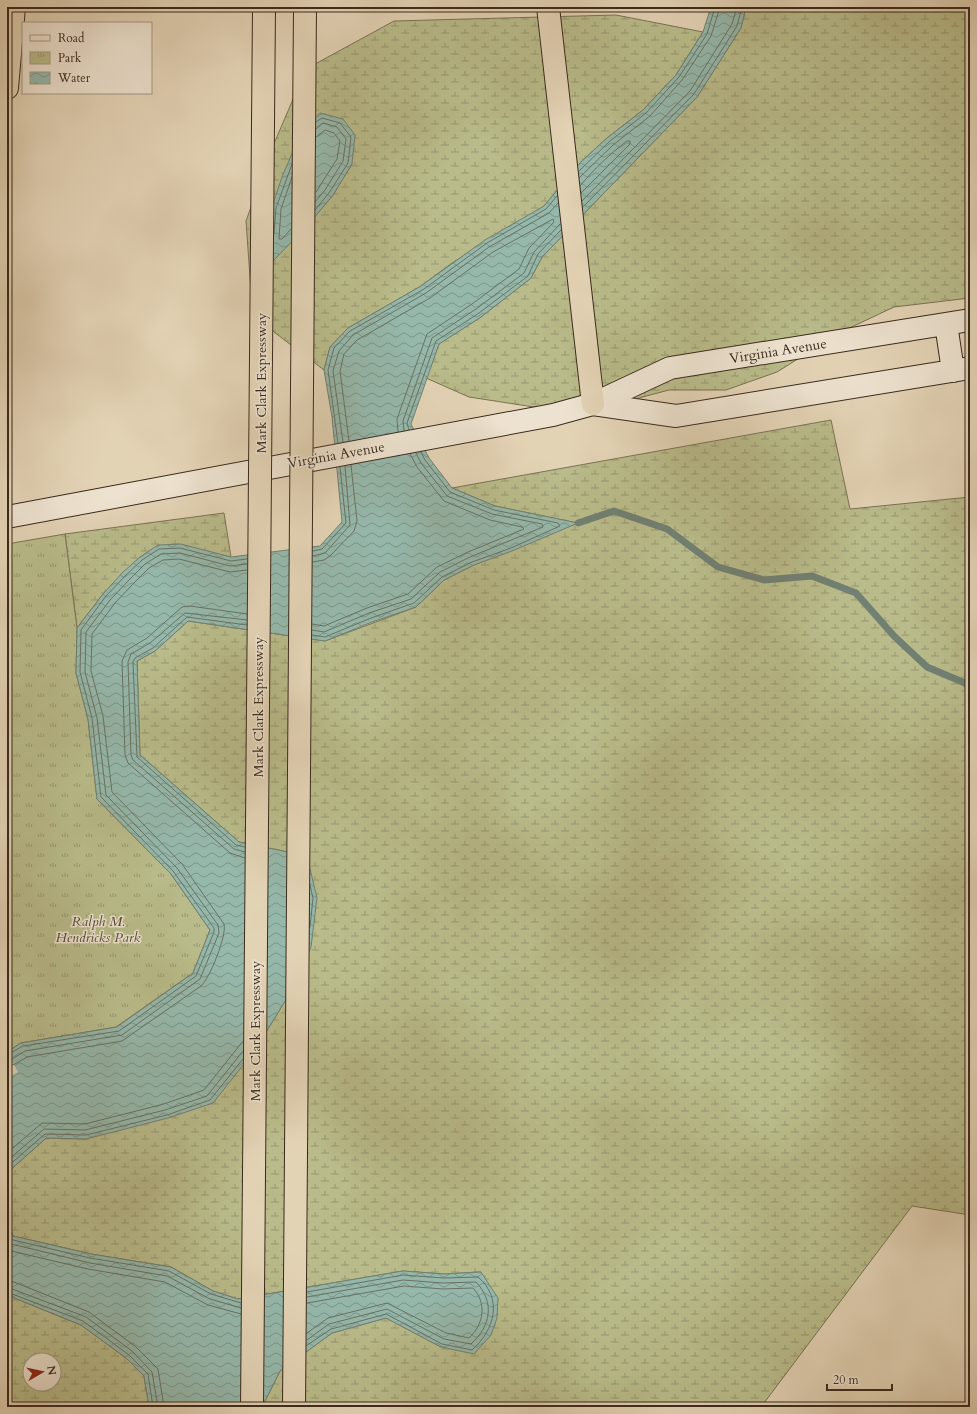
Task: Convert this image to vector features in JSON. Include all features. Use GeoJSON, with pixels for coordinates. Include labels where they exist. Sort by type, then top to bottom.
{"type":"FeatureCollection","features":[{"type":"Feature","properties":{"kind":"highway"},"geometry":{"type":"LineString","coordinates":[[7,88],[14,7]]}},
{"type":"Feature","properties":{"kind":"highway","name":"Mark Clark Expressway"},"geometry":{"type":"LineString","coordinates":[[252,1407],[264,7]]}},
{"type":"Feature","properties":{"kind":"highway"},"geometry":{"type":"LineString","coordinates":[[294,1407],[305,7]]}},
{"type":"Feature","properties":{"kind":"highway"},"geometry":{"type":"LineString","coordinates":[[548,7],[593,404]]}},
{"type":"Feature","properties":{"kind":"main road","name":"Virginia Avenue"},"geometry":{"type":"LineString","coordinates":[[7,517],[165,486],[554,415],[593,404],[670,368],[970,320]]}},
{"type":"Feature","properties":{"kind":"main road"},"geometry":{"type":"LineString","coordinates":[[946,324],[962,369]]}},
{"type":"Feature","properties":{"kind":"main road","name":"Virginia Avenue"},"geometry":{"type":"LineString","coordinates":[[593,404],[676,416],[962,369]]}},
{"type":"Feature","properties":{"kind":"green space"},"geometry":{"type":"Polygon","coordinates":[[[746,7],[970,7],[970,298],[894,307],[841,332],[777,372],[726,390],[669,390],[579,414],[469,397],[426,378],[439,344],[481,317],[531,278],[542,257],[697,97],[741,28],[746,7]]]}},
{"type":"Feature","properties":{"kind":"green space"},"geometry":{"type":"Polygon","coordinates":[[[616,15],[703,32],[676,75],[643,110],[607,138],[581,162],[544,206],[452,263],[421,286],[348,328],[330,347],[324,370],[274,332],[251,291],[246,221],[273,146],[306,69],[394,21],[616,15]],[[352,164],[307,226],[333,195],[352,164]]]}},
{"type":"Feature","properties":{"kind":"green space"},"geometry":{"type":"Polygon","coordinates":[[[831,420],[850,509],[970,497],[970,1215],[912,1206],[761,1407],[262,1407],[280,1371],[332,1333],[386,1318],[441,1347],[481,1272],[444,1274],[403,1271],[238,1299],[213,1291],[171,1267],[91,1254],[13,1236],[7,1219],[7,1173],[46,1138],[86,1139],[255,1050],[287,998],[307,856],[239,842],[140,755],[137,661],[155,651],[188,621],[325,641],[416,607],[444,580],[474,565],[577,523],[495,506],[452,488],[831,420]]]}},
{"type":"Feature","properties":{"kind":"green space"},"geometry":{"type":"Polygon","coordinates":[[[224,513],[231,557],[206,552],[140,557],[103,594],[77,628],[65,534],[224,513]]]}},
{"type":"Feature","properties":{"kind":"green space","name":"Ralph M. Hendricks Park"},"geometry":{"type":"Polygon","coordinates":[[[65,534],[77,628],[76,673],[88,719],[97,799],[171,874],[210,930],[193,973],[116,1027],[21,1043],[7,1052],[7,544],[65,534]]]}},
{"type":"Feature","properties":{"kind":"green space"},"geometry":{"type":"Polygon","coordinates":[[[7,1295],[81,1325],[126,1358],[144,1376],[149,1407],[7,1407],[7,1295]]]}},
{"type":"Feature","properties":{"kind":"water"},"geometry":{"type":"Polygon","coordinates":[[[711,7],[746,7],[741,28],[697,97],[542,257],[531,278],[481,317],[439,344],[411,424],[429,458],[452,488],[495,506],[578,523],[512,551],[474,565],[444,580],[416,607],[372,622],[325,641],[188,621],[155,651],[137,661],[140,755],[239,842],[307,856],[317,898],[311,947],[287,998],[255,1050],[213,1103],[168,1118],[86,1139],[46,1138],[7,1173],[7,1052],[21,1043],[117,1027],[193,973],[210,930],[171,874],[97,799],[88,719],[76,673],[77,628],[103,594],[122,573],[140,557],[158,545],[181,544],[231,557],[320,546],[342,522],[332,417],[324,370],[330,347],[348,328],[421,286],[485,240],[544,206],[581,162],[607,138],[643,110],[676,75],[703,32],[711,7]]]}},
{"type":"Feature","properties":{"kind":"water"},"geometry":{"type":"Polygon","coordinates":[[[320,113],[343,119],[355,135],[352,164],[333,195],[307,226],[273,261],[272,207],[282,177],[302,130],[320,113]]]}},
{"type":"Feature","properties":{"kind":"water"},"geometry":{"type":"Polygon","coordinates":[[[7,1219],[13,1236],[91,1254],[171,1267],[213,1291],[238,1299],[403,1271],[444,1274],[481,1272],[498,1298],[497,1318],[491,1335],[474,1354],[441,1347],[386,1318],[332,1333],[280,1371],[262,1407],[149,1407],[144,1376],[126,1358],[81,1325],[7,1295],[7,1219]]]}},
{"type":"Feature","properties":{"kind":"pier"},"geometry":{"type":"Polygon","coordinates":[[[7,1054],[9,1065],[13,1063],[18,1072],[7,1078],[7,1054]]]}},
{"type":"Feature","properties":{"kind":"waterway"},"geometry":{"type":"LineString","coordinates":[[578,523],[614,511],[667,529],[718,567],[764,580],[812,576],[856,593],[894,636],[927,667],[965,683],[970,688]]}}]}
